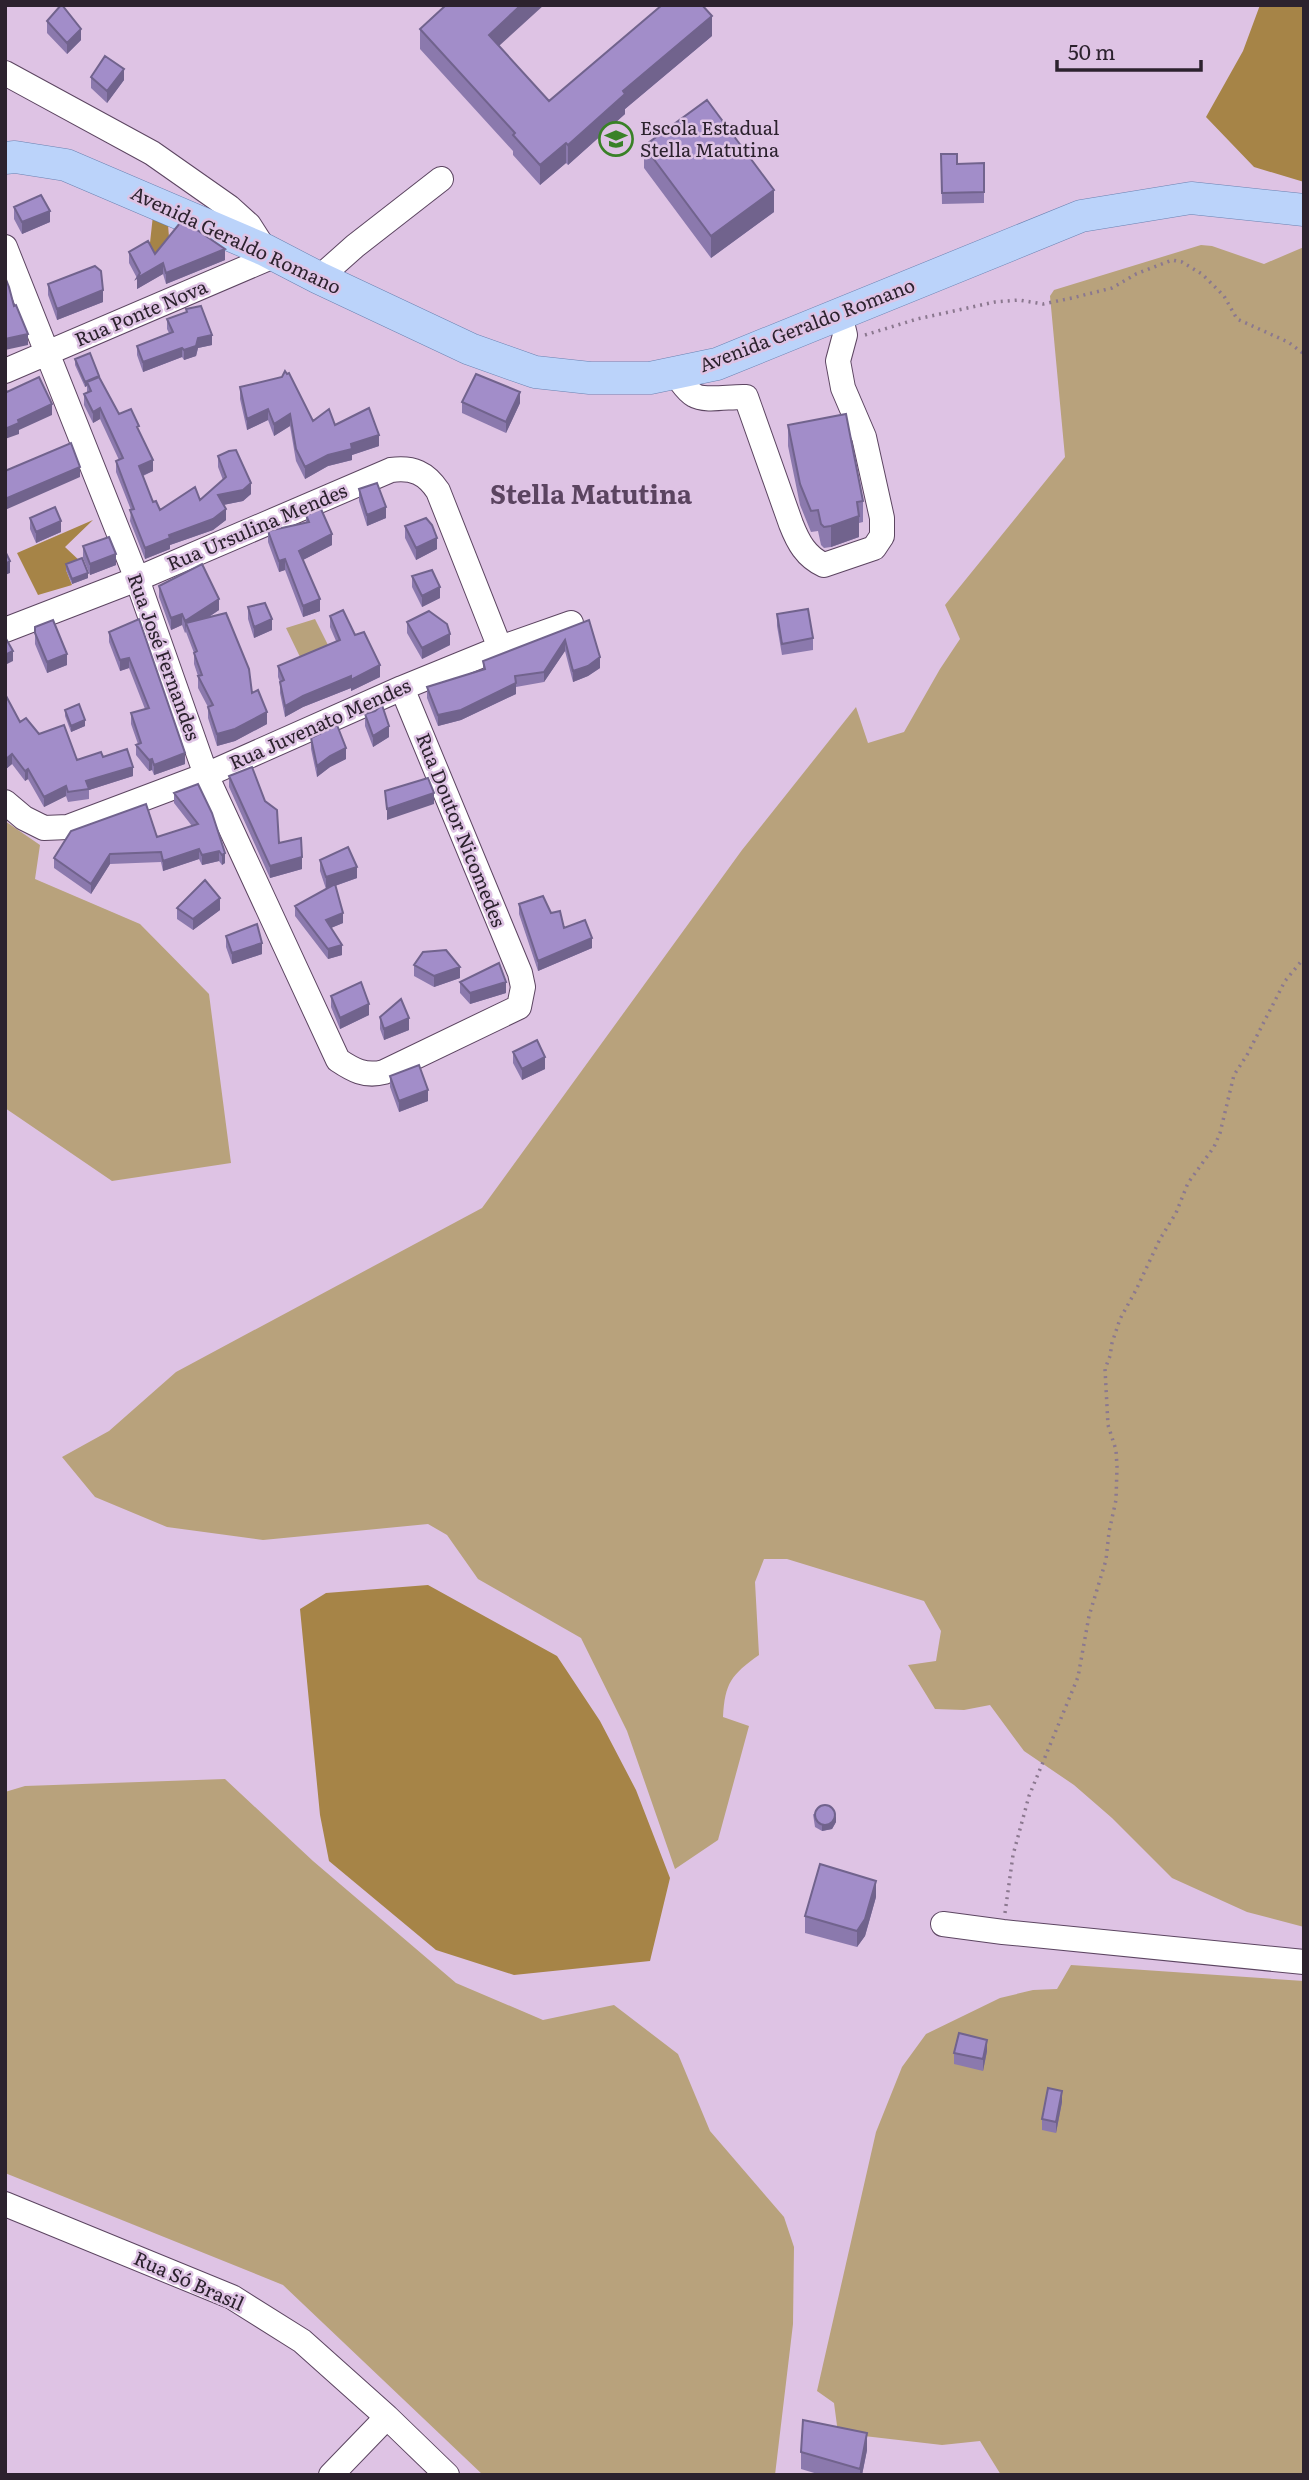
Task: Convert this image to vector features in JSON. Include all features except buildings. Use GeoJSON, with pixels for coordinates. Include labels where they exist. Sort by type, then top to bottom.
{"type":"FeatureCollection","features":[{"type":"Feature","properties":{"kind":"main road","name":"Avenida Geraldo Romano"},"geometry":{"type":"LineString","coordinates":[[5,158],[15,157],[66,165],[271,252],[319,278],[470,349],[535,372],[590,378],[650,378],[717,364],[842,328],[1081,216],[1191,198],[1304,209]]}},
{"type":"Feature","properties":{"kind":"street"},"geometry":{"type":"LineString","coordinates":[[5,73],[152,153],[229,207],[249,225],[271,252]]}},
{"type":"Feature","properties":{"kind":"street"},"geometry":{"type":"LineString","coordinates":[[319,278],[355,246],[441,179]]}},
{"type":"Feature","properties":{"kind":"street","name":"Rua José Fernandes"},"geometry":{"type":"LineString","coordinates":[[5,247],[137,579],[206,775],[338,1060]]}},
{"type":"Feature","properties":{"kind":"street","name":"Rua Ponte Nova"},"geometry":{"type":"LineString","coordinates":[[5,371],[271,252]]}},
{"type":"Feature","properties":{"kind":"street"},"geometry":{"type":"LineString","coordinates":[[674,373],[693,395],[708,399],[746,397],[795,533],[811,560],[824,565],[874,548],[882,536],[882,518],[864,437],[843,388],[838,361],[842,328]]}},
{"type":"Feature","properties":{"kind":"street","name":"Rua Ursulina Mendes"},"geometry":{"type":"LineString","coordinates":[[5,630],[137,579],[391,470],[406,468],[430,480],[438,491],[500,648]]}},
{"type":"Feature","properties":{"kind":"street","name":"Rua Juvenato Mendes"},"geometry":{"type":"LineString","coordinates":[[5,802],[24,818],[44,828],[68,827],[206,775],[402,688],[500,648],[571,623]]}},
{"type":"Feature","properties":{"kind":"street","name":"Rua Doutor Nicomedes"},"geometry":{"type":"LineString","coordinates":[[338,1060],[355,1071],[374,1075],[384,1072],[519,1007],[523,987],[520,973],[402,688]]}},
{"type":"Feature","properties":{"kind":"street"},"geometry":{"type":"LineString","coordinates":[[943,1924],[1304,1962]]}},
{"type":"Feature","properties":{"kind":"street","name":"Rua Só Brasil"},"geometry":{"type":"LineString","coordinates":[[5,2204],[232,2297],[302,2341],[447,2475]]}},
{"type":"Feature","properties":{"kind":"street"},"geometry":{"type":"LineString","coordinates":[[331,2475],[387,2417]]}},
{"type":"Feature","properties":{"kind":"path"},"geometry":{"type":"LineString","coordinates":[[842,328],[917,319],[995,302],[1019,300],[1043,304],[1112,288],[1136,274],[1172,260],[1182,262],[1202,274],[1224,296],[1237,319],[1281,339],[1304,354]]}},
{"type":"Feature","properties":{"kind":"path"},"geometry":{"type":"LineString","coordinates":[[1003,1932],[1013,1855],[1029,1796],[1078,1677],[1089,1616],[1106,1560],[1106,1547],[1116,1500],[1117,1467],[1116,1450],[1108,1425],[1105,1368],[1112,1343],[1120,1319],[1156,1246],[1176,1213],[1188,1183],[1214,1147],[1234,1075],[1284,981],[1304,958]]}},
{"type":"Feature","properties":{"kind":"shaded area"},"geometry":{"type":"Polygon","coordinates":[[[1260,5],[1304,5],[1304,182],[1254,167],[1206,117],[1243,51],[1260,5]]]}},
{"type":"Feature","properties":{"kind":"shaded area"},"geometry":{"type":"Polygon","coordinates":[[[154,206],[167,213],[169,237],[157,254],[149,252],[154,206]]]}},
{"type":"Feature","properties":{"kind":"shaded area"},"geometry":{"type":"Polygon","coordinates":[[[1201,245],[1212,246],[1264,264],[1304,247],[1304,1927],[1247,1912],[1172,1878],[1112,1818],[1074,1785],[1024,1751],[990,1705],[964,1710],[935,1709],[908,1665],[936,1661],[941,1631],[924,1601],[787,1559],[764,1559],[755,1582],[759,1655],[736,1674],[726,1696],[723,1717],[749,1726],[718,1840],[675,1869],[627,1731],[581,1638],[478,1579],[447,1535],[428,1524],[263,1540],[167,1527],[95,1497],[62,1457],[109,1431],[176,1372],[482,1208],[742,850],[856,707],[868,743],[904,732],[960,639],[945,605],[1065,457],[1050,296],[1054,290],[1201,245]]]}},
{"type":"Feature","properties":{"kind":"shaded area"},"geometry":{"type":"Polygon","coordinates":[[[93,520],[65,547],[82,563],[66,570],[72,585],[38,595],[17,553],[93,520]]]}},
{"type":"Feature","properties":{"kind":"shaded area"},"geometry":{"type":"Polygon","coordinates":[[[315,619],[331,651],[301,659],[286,628],[315,619]]]}},
{"type":"Feature","properties":{"kind":"shaded area"},"geometry":{"type":"Polygon","coordinates":[[[5,821],[40,845],[35,879],[140,924],[209,994],[231,1163],[112,1181],[5,1108],[5,821]]]}},
{"type":"Feature","properties":{"kind":"shaded area"},"geometry":{"type":"Polygon","coordinates":[[[428,1585],[557,1656],[600,1721],[636,1790],[670,1878],[650,1961],[514,1975],[436,1950],[329,1861],[320,1815],[300,1609],[326,1593],[428,1585]]]}},
{"type":"Feature","properties":{"kind":"shaded area"},"geometry":{"type":"Polygon","coordinates":[[[225,1779],[313,1861],[456,1983],[543,2020],[614,2005],[678,2054],[710,2131],[784,2217],[794,2247],[793,2324],[775,2475],[483,2475],[283,2285],[5,2173],[5,1792],[25,1786],[225,1779]]]}},
{"type":"Feature","properties":{"kind":"shaded area"},"geometry":{"type":"Polygon","coordinates":[[[1071,1965],[1304,1981],[1304,2475],[1001,2475],[980,2441],[942,2445],[838,2433],[834,2403],[817,2391],[876,2132],[902,2067],[926,2034],[1000,1998],[1033,1990],[1057,1989],[1071,1965]]]}},
{"type":"Feature","properties":{"kind":"place","name":"Escola Estadual Stella Matutina"},"geometry":{"type":"Point","coordinates":[616,139]}},
{"type":"Feature","properties":{"kind":"district","name":"Stella Matutina"},"geometry":{"type":"Point","coordinates":[591,495]}}]}
